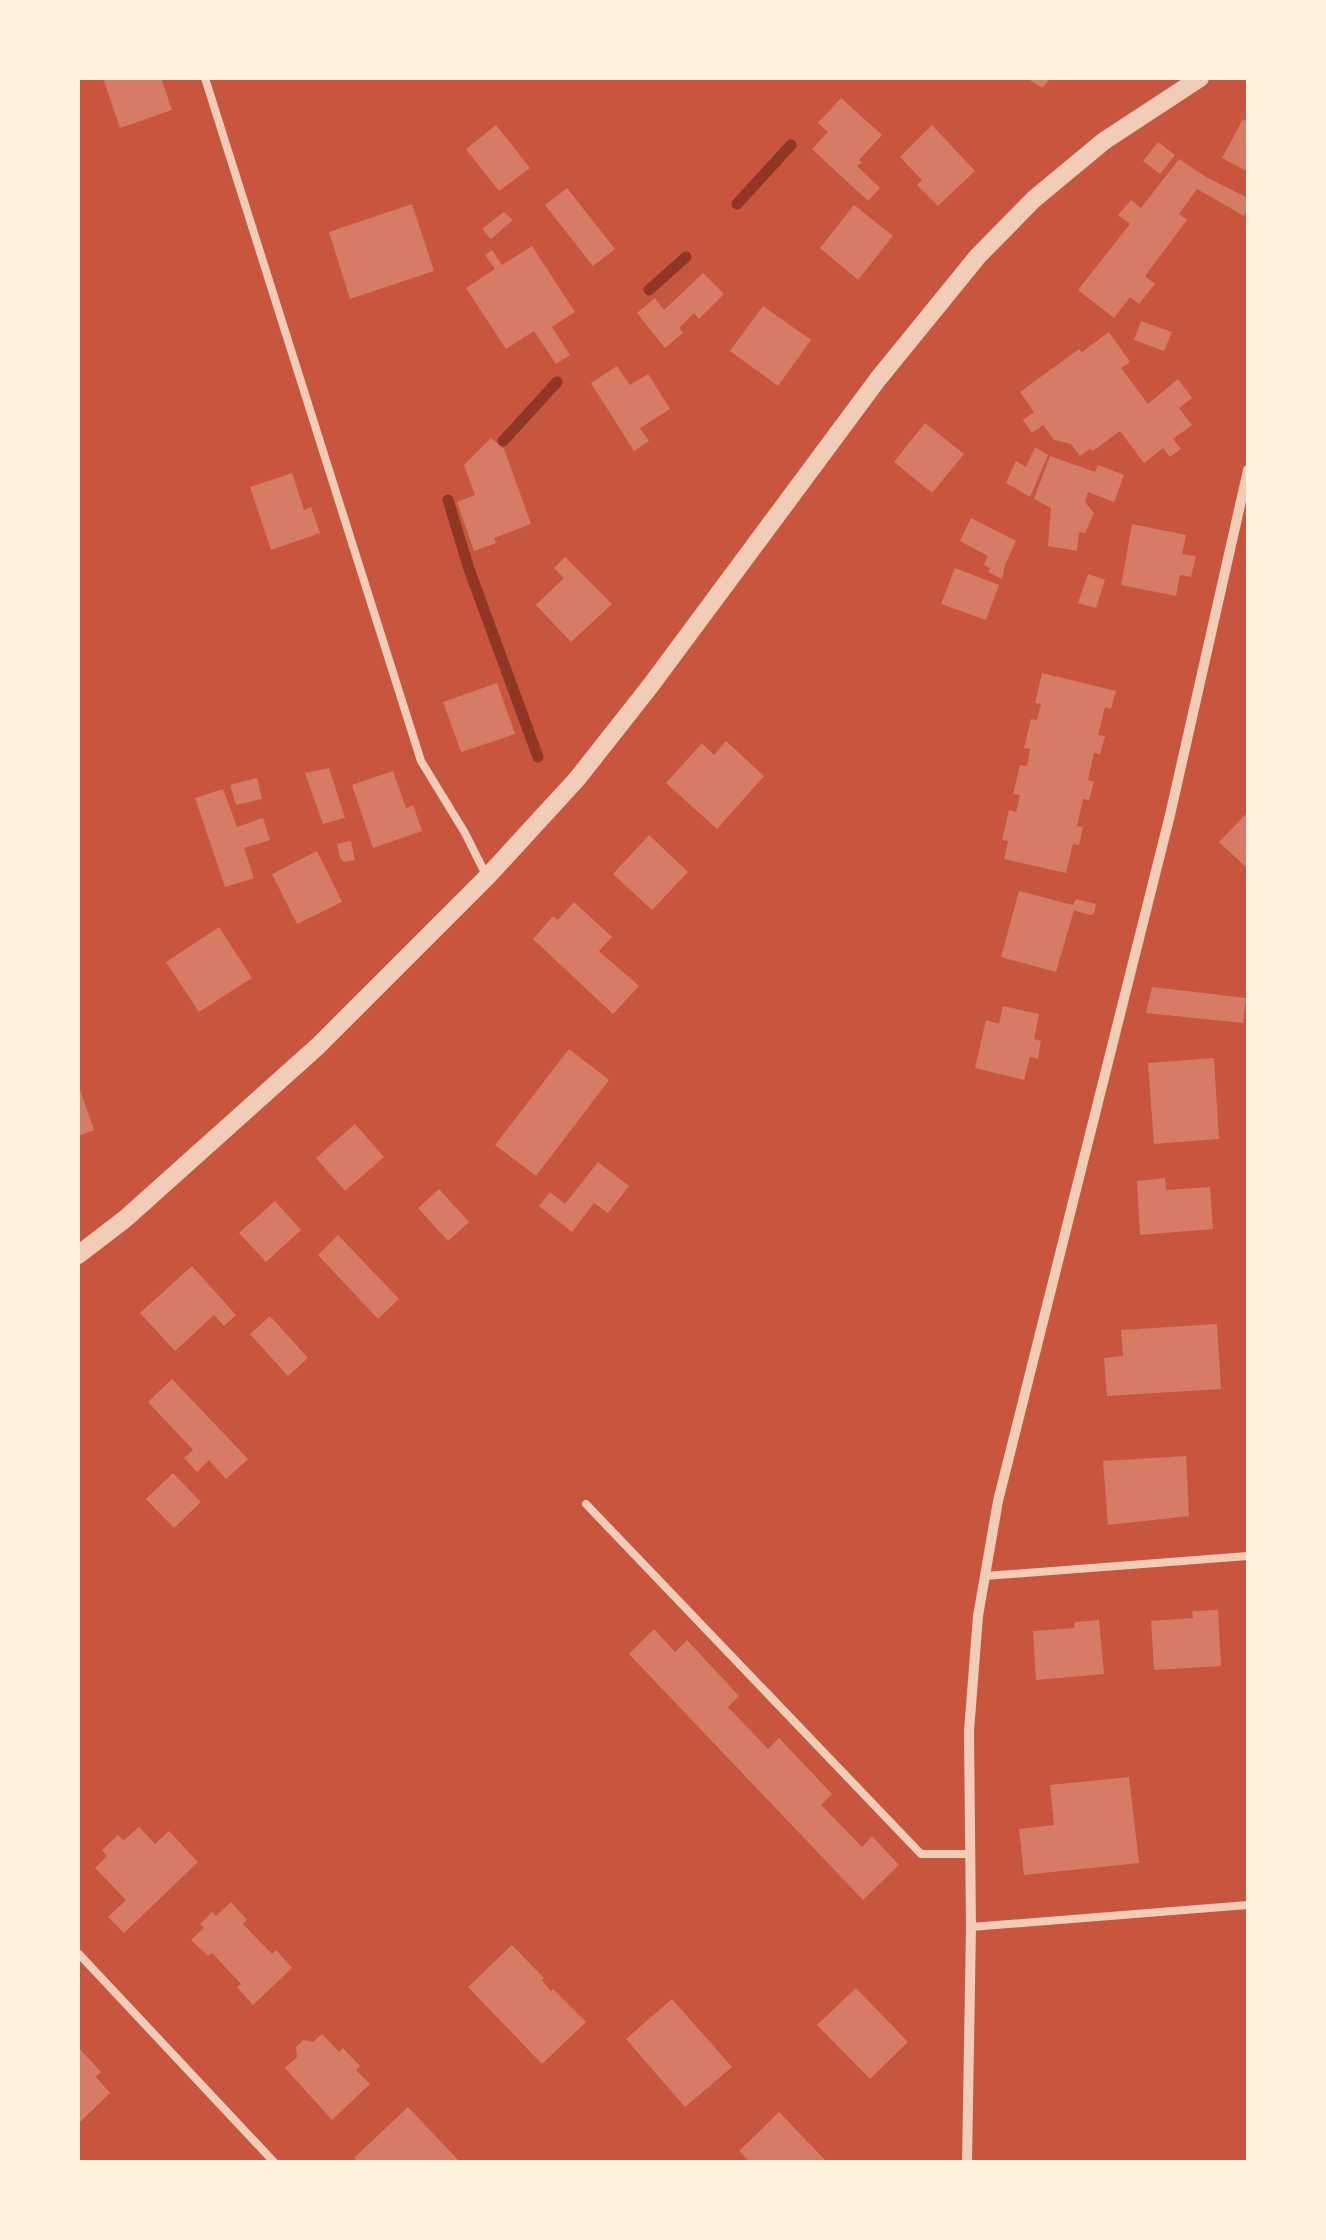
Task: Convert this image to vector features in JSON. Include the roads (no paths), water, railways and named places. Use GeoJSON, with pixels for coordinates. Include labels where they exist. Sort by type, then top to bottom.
{"type":"FeatureCollection","features":[{"type":"Feature","properties":{"kind":"street"},"geometry":{"type":"LineString","coordinates":[[78,1256],[125,1219],[318,1046],[487,877],[587,766],[878,379],[978,256],[1034,199],[1104,142],[1200,78]]}},
{"type":"Feature","properties":{"kind":"street"},"geometry":{"type":"LineString","coordinates":[[967,2162],[969,1731],[978,1616],[998,1501],[1170,815],[1248,470]]}},
{"type":"Feature","properties":{"kind":"lane"},"geometry":{"type":"LineString","coordinates":[[205,78],[422,761],[487,877]]}},
{"type":"Feature","properties":{"kind":"lane"},"geometry":{"type":"LineString","coordinates":[[586,1504],[921,1854],[970,1854]]}},
{"type":"Feature","properties":{"kind":"lane"},"geometry":{"type":"LineString","coordinates":[[985,1576],[1248,1556]]}},
{"type":"Feature","properties":{"kind":"lane"},"geometry":{"type":"LineString","coordinates":[[971,1928],[1248,1905]]}},
{"type":"Feature","properties":{"kind":"lane"},"geometry":{"type":"LineString","coordinates":[[78,1953],[274,2162]]}},
{"type":"Feature","properties":{"kind":"waterway"},"geometry":{"type":"LineString","coordinates":[[737,204],[791,145]]}},
{"type":"Feature","properties":{"kind":"waterway"},"geometry":{"type":"LineString","coordinates":[[649,290],[686,257]]}},
{"type":"Feature","properties":{"kind":"waterway"},"geometry":{"type":"LineString","coordinates":[[503,441],[557,382]]}},
{"type":"Feature","properties":{"kind":"waterway"},"geometry":{"type":"LineString","coordinates":[[448,500],[538,757]]}}]}
